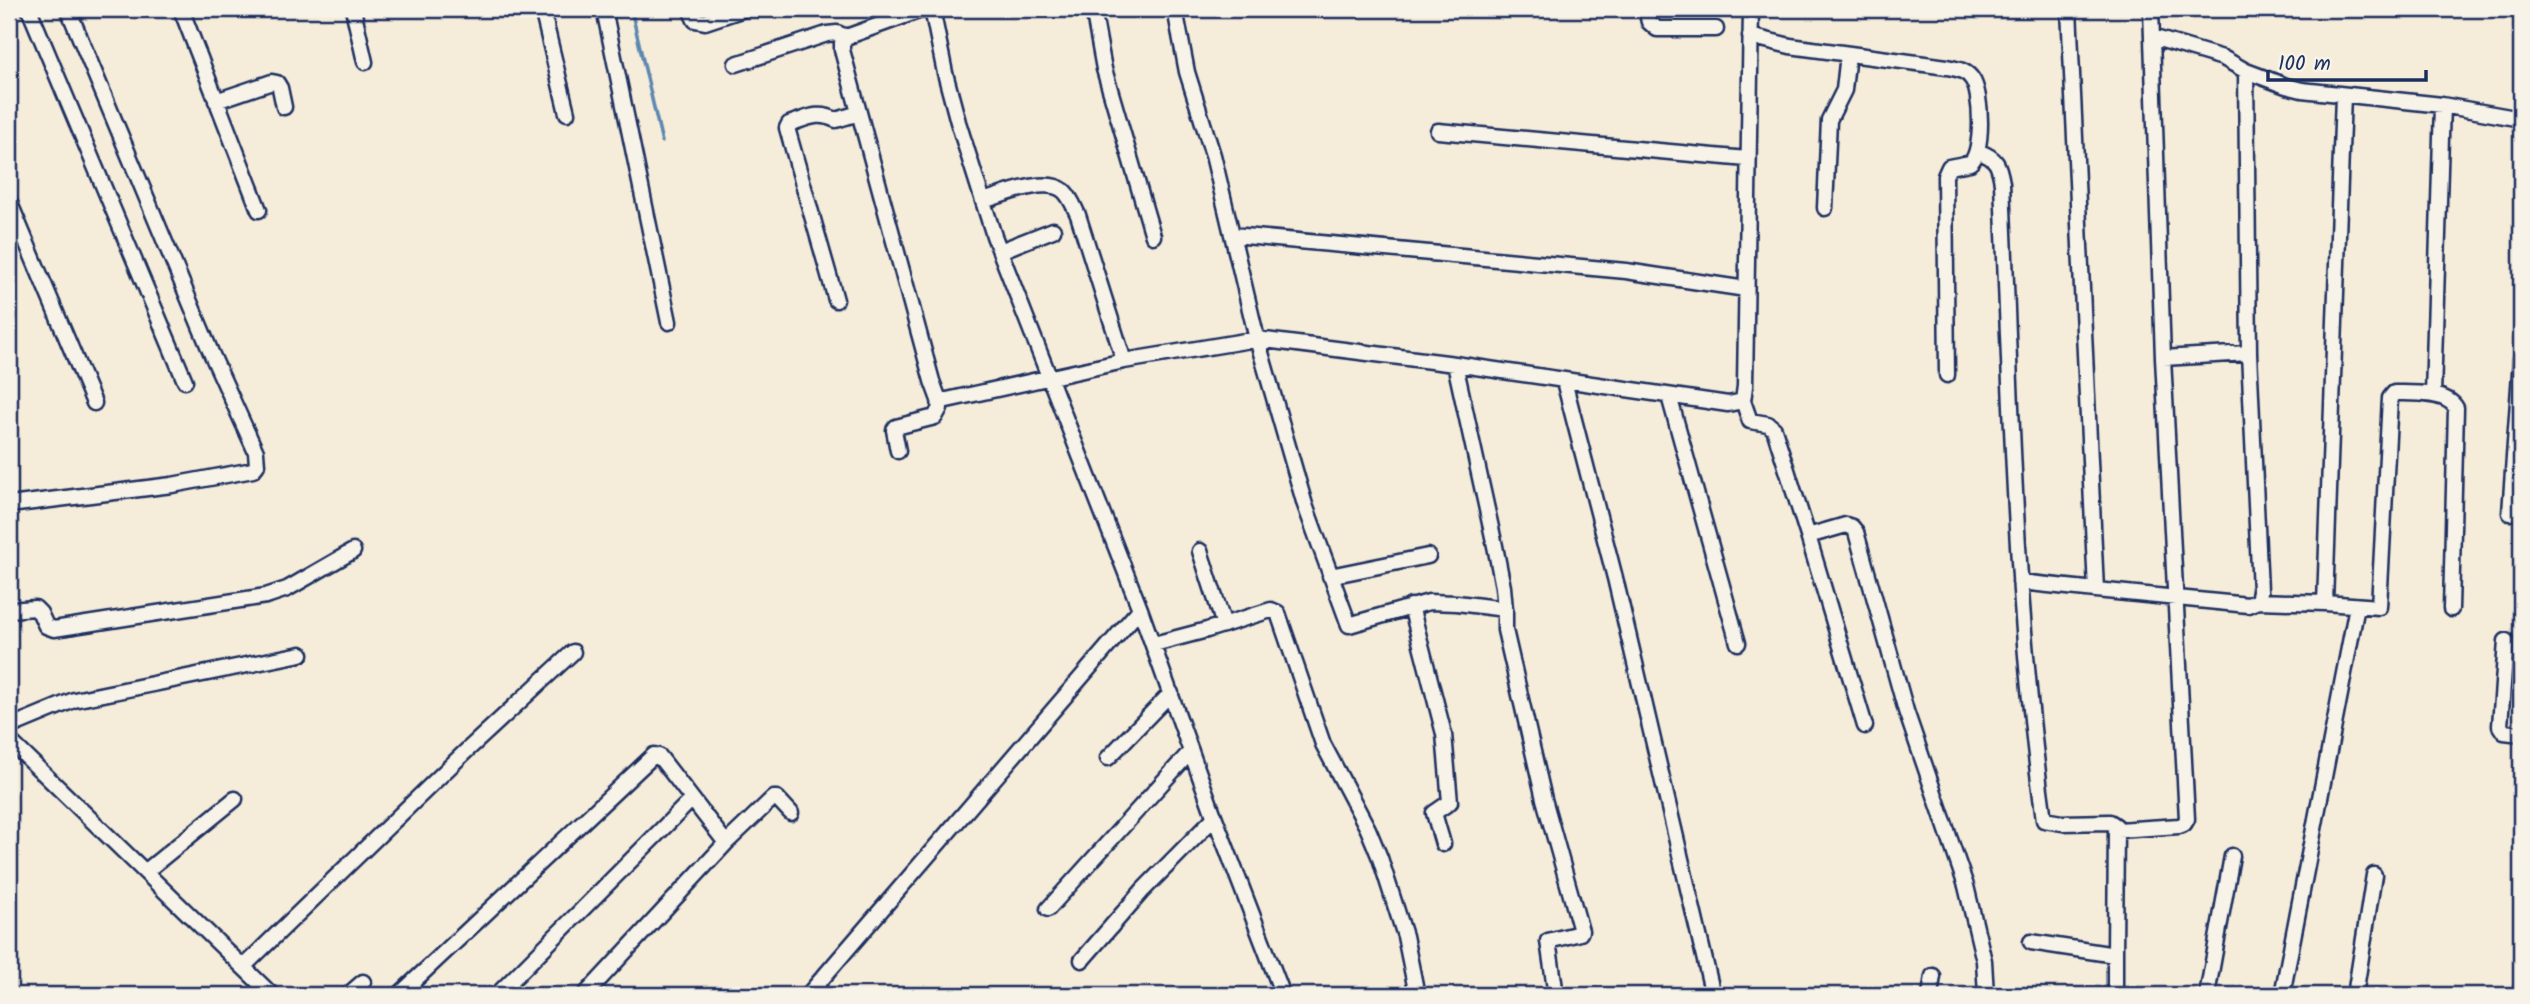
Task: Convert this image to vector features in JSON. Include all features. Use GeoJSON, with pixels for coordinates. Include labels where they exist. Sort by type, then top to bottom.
{"type":"FeatureCollection","features":[{"type":"Feature","properties":{"kind":"street"},"geometry":{"type":"LineString","coordinates":[[29,9],[185,381]]}},
{"type":"Feature","properties":{"kind":"street"},"geometry":{"type":"LineString","coordinates":[[10,501],[172,485],[253,470],[257,465],[256,452],[207,342],[68,9]]}},
{"type":"Feature","properties":{"kind":"street"},"geometry":{"type":"LineString","coordinates":[[181,9],[259,210]]}},
{"type":"Feature","properties":{"kind":"street"},"geometry":{"type":"LineString","coordinates":[[353,9],[365,62]]}},
{"type":"Feature","properties":{"kind":"street"},"geometry":{"type":"LineString","coordinates":[[542,9],[567,113]]}},
{"type":"Feature","properties":{"kind":"street"},"geometry":{"type":"LineString","coordinates":[[604,9],[630,145],[669,322]]}},
{"type":"Feature","properties":{"kind":"street"},"geometry":{"type":"LineString","coordinates":[[690,9],[695,20],[705,22],[744,9]]}},
{"type":"Feature","properties":{"kind":"street"},"geometry":{"type":"LineString","coordinates":[[898,451],[894,430],[935,417],[940,408],[939,400],[917,328],[842,43],[846,37],[924,9]]}},
{"type":"Feature","properties":{"kind":"street"},"geometry":{"type":"LineString","coordinates":[[932,9],[951,98],[1000,251],[1052,377],[1154,644],[1214,818],[1283,995]]}},
{"type":"Feature","properties":{"kind":"street"},"geometry":{"type":"LineString","coordinates":[[1093,9],[1104,69],[1153,236]]}},
{"type":"Feature","properties":{"kind":"street"},"geometry":{"type":"LineString","coordinates":[[1175,9],[1187,72],[1213,155],[1256,339],[1305,505],[1349,625],[1411,606],[1446,602],[1505,609]]}},
{"type":"Feature","properties":{"kind":"street"},"geometry":{"type":"LineString","coordinates":[[1646,9],[1649,22],[1657,29],[1716,29]]}},
{"type":"Feature","properties":{"kind":"street"},"geometry":{"type":"LineString","coordinates":[[1751,9],[1743,401],[1750,421],[1769,424],[1774,429],[1865,726]]}},
{"type":"Feature","properties":{"kind":"street"},"geometry":{"type":"LineString","coordinates":[[2069,9],[2096,590]]}},
{"type":"Feature","properties":{"kind":"street"},"geometry":{"type":"LineString","coordinates":[[2118,830],[2179,826],[2187,819],[2163,358],[2151,9]]}},
{"type":"Feature","properties":{"kind":"street"},"geometry":{"type":"LineString","coordinates":[[736,64],[827,34],[837,33],[846,37]]}},
{"type":"Feature","properties":{"kind":"street"},"geometry":{"type":"LineString","coordinates":[[1750,36],[1790,46],[1947,67],[1968,75],[1978,94],[1979,152],[1973,162],[1953,165],[1945,171],[1947,375]]}},
{"type":"Feature","properties":{"kind":"street"},"geometry":{"type":"LineString","coordinates":[[2152,37],[2223,58],[2246,71],[2286,86],[2442,105],[2521,119]]}},
{"type":"Feature","properties":{"kind":"street"},"geometry":{"type":"LineString","coordinates":[[1825,208],[1829,120],[1844,90],[1848,54]]}},
{"type":"Feature","properties":{"kind":"street"},"geometry":{"type":"LineString","coordinates":[[2246,71],[2249,353],[2260,591],[2258,601]]}},
{"type":"Feature","properties":{"kind":"street"},"geometry":{"type":"LineString","coordinates":[[216,101],[272,82],[280,88],[284,107]]}},
{"type":"Feature","properties":{"kind":"street"},"geometry":{"type":"LineString","coordinates":[[2325,603],[2343,95]]}},
{"type":"Feature","properties":{"kind":"street"},"geometry":{"type":"LineString","coordinates":[[2432,396],[2442,105]]}},
{"type":"Feature","properties":{"kind":"street"},"geometry":{"type":"LineString","coordinates":[[836,300],[787,128],[789,124],[821,115],[836,120],[859,113]]}},
{"type":"Feature","properties":{"kind":"street"},"geometry":{"type":"LineString","coordinates":[[1438,131],[1747,159]]}},
{"type":"Feature","properties":{"kind":"street"},"geometry":{"type":"LineString","coordinates":[[1979,152],[1991,156],[1998,163],[2002,183],[2020,582],[2044,820],[2062,823],[2110,822],[2115,823],[2118,830],[2115,995]]}},
{"type":"Feature","properties":{"kind":"street"},"geometry":{"type":"LineString","coordinates":[[983,201],[1039,186],[1057,187],[1072,201],[1124,361]]}},
{"type":"Feature","properties":{"kind":"street"},"geometry":{"type":"LineString","coordinates":[[9,201],[93,403]]}},
{"type":"Feature","properties":{"kind":"street"},"geometry":{"type":"LineString","coordinates":[[1000,251],[1053,230]]}},
{"type":"Feature","properties":{"kind":"street"},"geometry":{"type":"LineString","coordinates":[[1233,235],[1626,271],[1746,289]]}},
{"type":"Feature","properties":{"kind":"street"},"geometry":{"type":"LineString","coordinates":[[939,400],[945,401],[1124,361],[1256,339],[1728,404],[1743,401]]}},
{"type":"Feature","properties":{"kind":"street"},"geometry":{"type":"LineString","coordinates":[[2163,358],[2249,353]]}},
{"type":"Feature","properties":{"kind":"street"},"geometry":{"type":"LineString","coordinates":[[2510,513],[2521,359]]}},
{"type":"Feature","properties":{"kind":"street"},"geometry":{"type":"LineString","coordinates":[[1455,365],[1498,557],[1505,630],[1544,799],[1581,931],[1548,941],[1556,995]]}},
{"type":"Feature","properties":{"kind":"street"},"geometry":{"type":"LineString","coordinates":[[1564,381],[1619,591],[1713,995]]}},
{"type":"Feature","properties":{"kind":"street"},"geometry":{"type":"LineString","coordinates":[[2020,582],[2245,605],[2258,601],[2376,608],[2379,606],[2391,395],[2396,393],[2432,396],[2452,402],[2456,408],[2451,609]]}},
{"type":"Feature","properties":{"kind":"street"},"geometry":{"type":"LineString","coordinates":[[1669,396],[1738,643]]}},
{"type":"Feature","properties":{"kind":"street"},"geometry":{"type":"LineString","coordinates":[[1808,536],[1846,525],[1856,532],[1906,711],[1966,886],[1984,961],[1986,995]]}},
{"type":"Feature","properties":{"kind":"street"},"geometry":{"type":"LineString","coordinates":[[9,610],[35,608],[47,628],[54,629],[251,599],[287,589],[353,551]]}},
{"type":"Feature","properties":{"kind":"street"},"geometry":{"type":"LineString","coordinates":[[1200,551],[1224,625]]}},
{"type":"Feature","properties":{"kind":"street"},"geometry":{"type":"LineString","coordinates":[[1330,576],[1428,556]]}},
{"type":"Feature","properties":{"kind":"street"},"geometry":{"type":"LineString","coordinates":[[1411,606],[1446,745],[1450,802],[1433,814],[1443,844]]}},
{"type":"Feature","properties":{"kind":"street"},"geometry":{"type":"LineString","coordinates":[[2282,995],[2357,606]]}},
{"type":"Feature","properties":{"kind":"street"},"geometry":{"type":"LineString","coordinates":[[808,995],[1140,609]]}},
{"type":"Feature","properties":{"kind":"street"},"geometry":{"type":"LineString","coordinates":[[1154,644],[1271,610],[1278,613],[1323,744],[1368,828],[1380,858],[1405,936],[1417,995]]}},
{"type":"Feature","properties":{"kind":"street"},"geometry":{"type":"LineString","coordinates":[[2506,641],[2500,726],[2504,732],[2521,734]]}},
{"type":"Feature","properties":{"kind":"street"},"geometry":{"type":"LineString","coordinates":[[243,967],[464,753],[573,652]]}},
{"type":"Feature","properties":{"kind":"street"},"geometry":{"type":"LineString","coordinates":[[9,727],[74,700],[301,654]]}},
{"type":"Feature","properties":{"kind":"street"},"geometry":{"type":"LineString","coordinates":[[1108,758],[1171,693]]}},
{"type":"Feature","properties":{"kind":"street"},"geometry":{"type":"LineString","coordinates":[[9,740],[272,995]]}},
{"type":"Feature","properties":{"kind":"street"},"geometry":{"type":"LineString","coordinates":[[1048,909],[1191,751]]}},
{"type":"Feature","properties":{"kind":"street"},"geometry":{"type":"LineString","coordinates":[[400,995],[650,757],[659,756],[726,843]]}},
{"type":"Feature","properties":{"kind":"street"},"geometry":{"type":"LineString","coordinates":[[585,995],[726,843],[774,797],[791,813]]}},
{"type":"Feature","properties":{"kind":"street"},"geometry":{"type":"LineString","coordinates":[[145,872],[235,799]]}},
{"type":"Feature","properties":{"kind":"street"},"geometry":{"type":"LineString","coordinates":[[497,995],[692,799]]}},
{"type":"Feature","properties":{"kind":"street"},"geometry":{"type":"LineString","coordinates":[[1082,960],[1143,890],[1214,818]]}},
{"type":"Feature","properties":{"kind":"street"},"geometry":{"type":"LineString","coordinates":[[2207,995],[2232,856]]}},
{"type":"Feature","properties":{"kind":"street"},"geometry":{"type":"LineString","coordinates":[[2355,995],[2374,875]]}},
{"type":"Feature","properties":{"kind":"street"},"geometry":{"type":"LineString","coordinates":[[2031,942],[2115,955]]}},
{"type":"Feature","properties":{"kind":"street"},"geometry":{"type":"LineString","coordinates":[[1930,995],[1933,976]]}},
{"type":"Feature","properties":{"kind":"street"},"geometry":{"type":"LineString","coordinates":[[348,995],[363,982]]}},
{"type":"Feature","properties":{"kind":"waterway"},"geometry":{"type":"LineString","coordinates":[[631,9],[662,142]]}}]}
